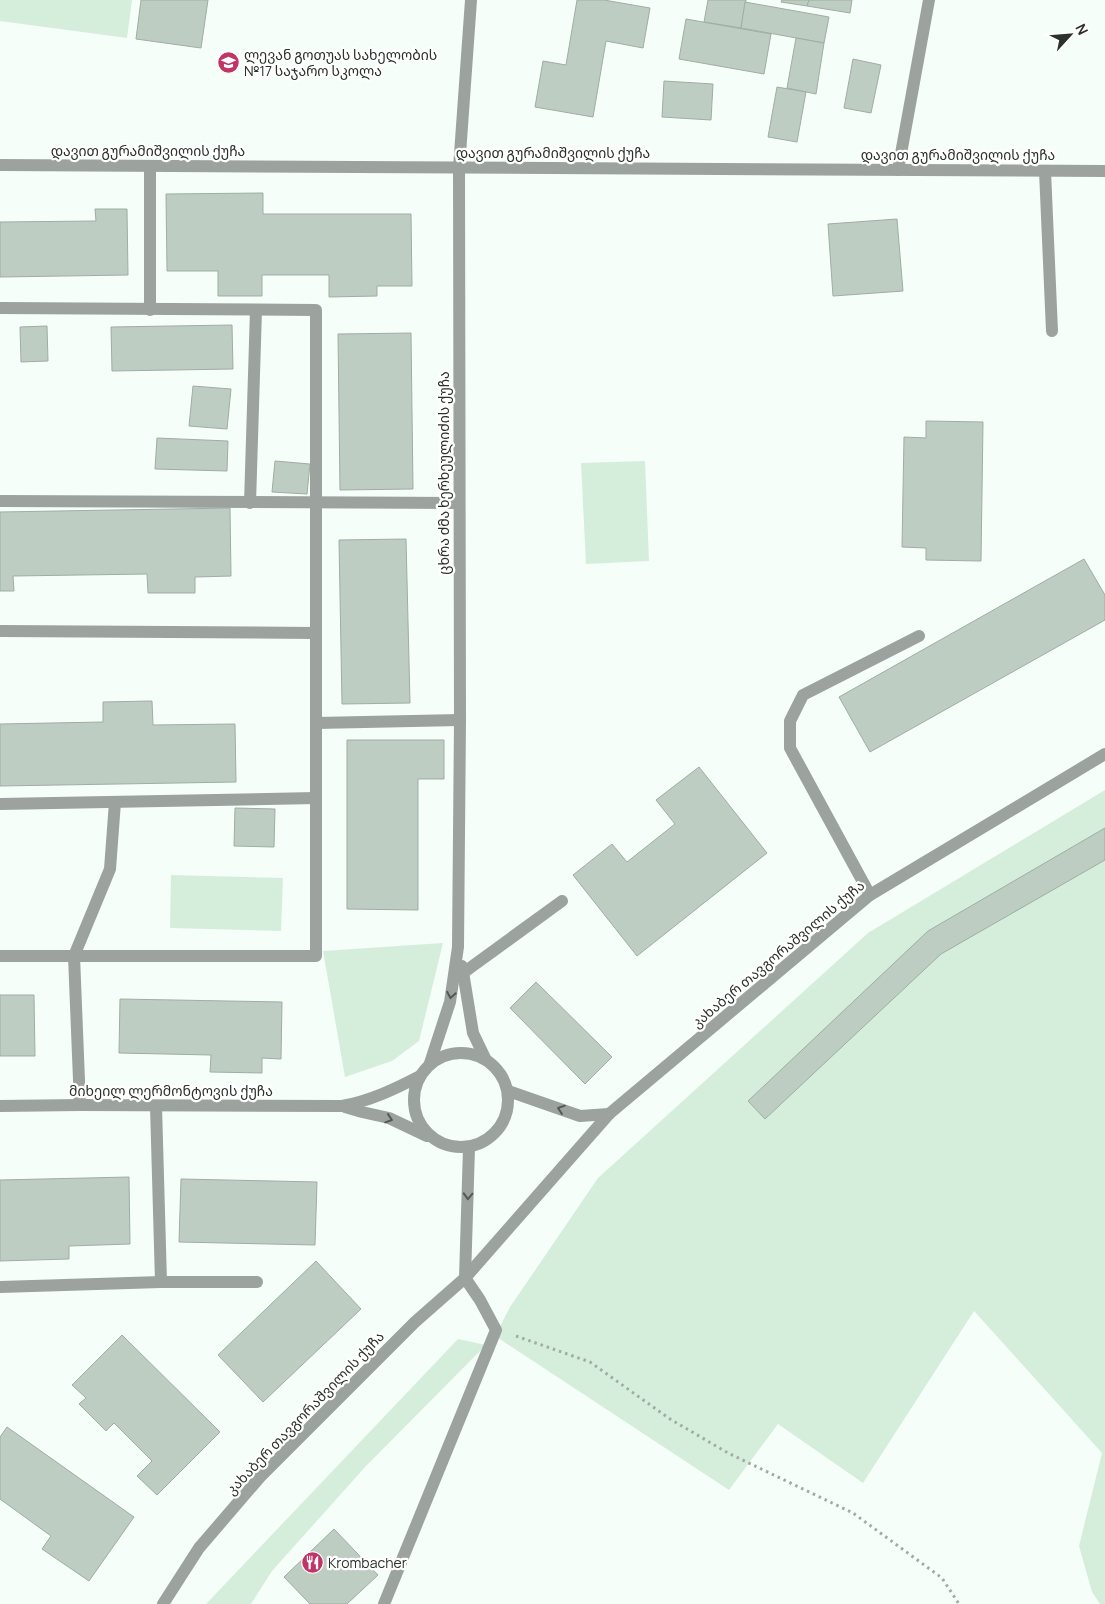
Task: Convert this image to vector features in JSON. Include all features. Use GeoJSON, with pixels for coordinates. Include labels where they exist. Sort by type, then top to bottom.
{"type":"FeatureCollection","features":[{"type":"Feature","properties":{"kind":"street","name":"ცხრა ძმა ხერხეულიძის ქუჩა"},"geometry":{"type":"LineString","coordinates":[[430,1063],[450,1002],[458,947],[460,720],[459,168],[471,0]]}},
{"type":"Feature","properties":{"kind":"street"},"geometry":{"type":"LineString","coordinates":[[898,170],[929,0]]}},
{"type":"Feature","properties":{"kind":"street","name":"დავით გურამიშვილის ქუჩა"},"geometry":{"type":"LineString","coordinates":[[0,165],[1105,171]]}},
{"type":"Feature","properties":{"kind":"street"},"geometry":{"type":"LineString","coordinates":[[150,166],[150,310]]}},
{"type":"Feature","properties":{"kind":"street"},"geometry":{"type":"LineString","coordinates":[[1045,171],[1052,331]]}},
{"type":"Feature","properties":{"kind":"street"},"geometry":{"type":"LineString","coordinates":[[0,308],[316,310],[316,956],[0,956]]}},
{"type":"Feature","properties":{"kind":"street"},"geometry":{"type":"LineString","coordinates":[[250,503],[256,310]]}},
{"type":"Feature","properties":{"kind":"street"},"geometry":{"type":"LineString","coordinates":[[0,501],[459,503]]}},
{"type":"Feature","properties":{"kind":"street"},"geometry":{"type":"LineString","coordinates":[[0,630],[316,634]]}},
{"type":"Feature","properties":{"kind":"street"},"geometry":{"type":"LineString","coordinates":[[870,895],[790,748],[790,720],[803,695],[919,636]]}},
{"type":"Feature","properties":{"kind":"street"},"geometry":{"type":"LineString","coordinates":[[316,723],[460,720]]}},
{"type":"Feature","properties":{"kind":"street","name":"კახაბერ თავგორაშვილის ქუჩა"},"geometry":{"type":"LineString","coordinates":[[163,1604],[199,1548],[260,1477],[415,1322],[465,1278],[609,1114],[870,895],[1105,754]]}},
{"type":"Feature","properties":{"kind":"street"},"geometry":{"type":"LineString","coordinates":[[0,804],[316,798]]}},
{"type":"Feature","properties":{"kind":"street"},"geometry":{"type":"LineString","coordinates":[[80,1105],[74,956],[110,869],[115,802]]}},
{"type":"Feature","properties":{"kind":"street"},"geometry":{"type":"LineString","coordinates":[[463,973],[562,901]]}},
{"type":"Feature","properties":{"kind":"street","name":"ცხრა ძმა ხერხეულიძის ქუჩა"},"geometry":{"type":"LineString","coordinates":[[458,947],[473,1033],[486,1060]]}},
{"type":"Feature","properties":{"kind":"street"},"geometry":{"type":"LineString","coordinates":[[465,1053],[486,1060],[502,1076],[508,1091],[503,1124],[492,1137],[479,1145],[469,1148],[434,1140],[418,1121],[413,1097],[420,1076],[430,1063],[447,1055],[465,1053]]}},
{"type":"Feature","properties":{"kind":"street","name":"მიხეილ ლერმონტოვის ქუჩა"},"geometry":{"type":"LineString","coordinates":[[0,1106],[342,1106],[364,1102],[398,1088],[420,1076]]}},
{"type":"Feature","properties":{"kind":"street"},"geometry":{"type":"LineString","coordinates":[[508,1091],[580,1116],[609,1114]]}},
{"type":"Feature","properties":{"kind":"street"},"geometry":{"type":"LineString","coordinates":[[156,1106],[160,1282]]}},
{"type":"Feature","properties":{"kind":"street","name":"მიხეილ ლერმონტოვის ქუჩა"},"geometry":{"type":"LineString","coordinates":[[342,1106],[389,1118],[434,1140]]}},
{"type":"Feature","properties":{"kind":"street"},"geometry":{"type":"LineString","coordinates":[[384,1604],[496,1330],[480,1300],[465,1278],[469,1148]]}},
{"type":"Feature","properties":{"kind":"street"},"geometry":{"type":"LineString","coordinates":[[0,1286],[160,1282],[257,1282]]}},
{"type":"Feature","properties":{"kind":"path"},"geometry":{"type":"LineString","coordinates":[[496,1330],[590,1362],[670,1419],[711,1443],[736,1457],[853,1512],[942,1578],[959,1604]]}},
{"type":"Feature","properties":{"kind":"green space"},"geometry":{"type":"Polygon","coordinates":[[[0,0],[132,0],[127,38],[0,21],[0,0]]]}},
{"type":"Feature","properties":{"kind":"green space"},"geometry":{"type":"Polygon","coordinates":[[[645,461],[649,561],[586,564],[581,463],[645,461]]]}},
{"type":"Feature","properties":{"kind":"green space"},"geometry":{"type":"Polygon","coordinates":[[[1105,790],[1105,1604],[1100,1604],[1092,1592],[1079,1546],[1102,1453],[974,1311],[863,1483],[778,1424],[729,1490],[495,1336],[510,1307],[598,1178],[868,933],[1105,790]]]}},
{"type":"Feature","properties":{"kind":"green space"},"geometry":{"type":"Polygon","coordinates":[[[171,875],[283,878],[281,931],[170,928],[171,875]]]}},
{"type":"Feature","properties":{"kind":"green space"},"geometry":{"type":"Polygon","coordinates":[[[443,943],[419,1041],[392,1061],[345,1077],[323,951],[443,943]]]}},
{"type":"Feature","properties":{"kind":"green space"},"geometry":{"type":"Polygon","coordinates":[[[458,1339],[486,1345],[366,1466],[272,1571],[251,1604],[206,1604],[458,1339]]]}},
{"type":"Feature","properties":{"kind":"building"},"geometry":{"type":"Polygon","coordinates":[[[141,0],[208,0],[201,48],[136,39],[141,0]]]}},
{"type":"Feature","properties":{"kind":"building"},"geometry":{"type":"Polygon","coordinates":[[[577,0],[604,0],[650,8],[643,48],[606,41],[593,117],[535,107],[543,61],[566,65],[577,0]]]}},
{"type":"Feature","properties":{"kind":"building"},"geometry":{"type":"Polygon","coordinates":[[[708,0],[746,0],[741,28],[704,22],[708,0]]]}},
{"type":"Feature","properties":{"kind":"building"},"geometry":{"type":"Polygon","coordinates":[[[782,0],[809,0],[807,6],[781,2],[782,0]]]}},
{"type":"Feature","properties":{"kind":"building"},"geometry":{"type":"Polygon","coordinates":[[[809,0],[852,0],[850,13],[807,6],[809,0]]]}},
{"type":"Feature","properties":{"kind":"building"},"geometry":{"type":"Polygon","coordinates":[[[745,2],[829,17],[824,43],[741,28],[745,2]]]}},
{"type":"Feature","properties":{"kind":"building"},"geometry":{"type":"Polygon","coordinates":[[[686,19],[771,34],[764,74],[679,59],[686,19]]]}},
{"type":"Feature","properties":{"kind":"building"},"geometry":{"type":"Polygon","coordinates":[[[796,38],[824,43],[816,94],[787,88],[796,38]]]}},
{"type":"Feature","properties":{"kind":"building"},"geometry":{"type":"Polygon","coordinates":[[[853,59],[881,65],[871,113],[844,108],[853,59]]]}},
{"type":"Feature","properties":{"kind":"building"},"geometry":{"type":"Polygon","coordinates":[[[664,81],[713,84],[711,120],[662,117],[664,81]]]}},
{"type":"Feature","properties":{"kind":"building"},"geometry":{"type":"Polygon","coordinates":[[[777,87],[806,92],[797,142],[768,137],[777,87]]]}},
{"type":"Feature","properties":{"kind":"building"},"geometry":{"type":"Polygon","coordinates":[[[263,193],[263,214],[411,214],[412,286],[377,286],[377,296],[329,297],[329,275],[262,275],[262,296],[218,296],[218,271],[167,271],[166,194],[263,193]]]}},
{"type":"Feature","properties":{"kind":"building"},"geometry":{"type":"Polygon","coordinates":[[[95,209],[127,209],[128,275],[0,277],[0,222],[96,221],[95,209]]]}},
{"type":"Feature","properties":{"kind":"building"},"geometry":{"type":"Polygon","coordinates":[[[897,219],[903,291],[833,296],[828,224],[897,219]]]}},
{"type":"Feature","properties":{"kind":"building"},"geometry":{"type":"Polygon","coordinates":[[[232,325],[233,369],[112,371],[111,327],[232,325]]]}},
{"type":"Feature","properties":{"kind":"building"},"geometry":{"type":"Polygon","coordinates":[[[47,326],[48,361],[21,362],[20,327],[47,326]]]}},
{"type":"Feature","properties":{"kind":"building"},"geometry":{"type":"Polygon","coordinates":[[[411,333],[413,489],[340,490],[338,334],[411,333]]]}},
{"type":"Feature","properties":{"kind":"building"},"geometry":{"type":"Polygon","coordinates":[[[193,386],[231,389],[227,429],[189,426],[193,386]]]}},
{"type":"Feature","properties":{"kind":"building"},"geometry":{"type":"Polygon","coordinates":[[[926,421],[983,422],[981,561],[926,560],[926,548],[902,547],[904,437],[926,438],[926,421]]]}},
{"type":"Feature","properties":{"kind":"building"},"geometry":{"type":"Polygon","coordinates":[[[157,438],[228,441],[227,471],[155,469],[157,438]]]}},
{"type":"Feature","properties":{"kind":"building"},"geometry":{"type":"Polygon","coordinates":[[[275,461],[310,464],[307,494],[272,492],[275,461]]]}},
{"type":"Feature","properties":{"kind":"building"},"geometry":{"type":"Polygon","coordinates":[[[230,508],[231,576],[195,577],[195,593],[148,593],[147,574],[13,576],[14,591],[0,591],[0,512],[230,508]]]}},
{"type":"Feature","properties":{"kind":"building"},"geometry":{"type":"Polygon","coordinates":[[[406,539],[410,703],[342,704],[339,540],[406,539]]]}},
{"type":"Feature","properties":{"kind":"building"},"geometry":{"type":"Polygon","coordinates":[[[1084,559],[1105,595],[1105,620],[870,752],[839,697],[1084,559]]]}},
{"type":"Feature","properties":{"kind":"building"},"geometry":{"type":"Polygon","coordinates":[[[152,701],[153,725],[235,724],[236,782],[0,786],[0,724],[103,722],[103,702],[152,701]]]}},
{"type":"Feature","properties":{"kind":"building"},"geometry":{"type":"Polygon","coordinates":[[[347,740],[444,740],[444,779],[418,779],[418,910],[347,909],[347,740]]]}},
{"type":"Feature","properties":{"kind":"building"},"geometry":{"type":"Polygon","coordinates":[[[699,767],[767,853],[637,956],[573,875],[612,844],[627,862],[675,824],[656,800],[699,767]]]}},
{"type":"Feature","properties":{"kind":"building"},"geometry":{"type":"Polygon","coordinates":[[[235,808],[275,809],[274,847],[234,846],[235,808]]]}},
{"type":"Feature","properties":{"kind":"building"},"geometry":{"type":"Polygon","coordinates":[[[1105,828],[1105,860],[941,954],[765,1119],[748,1101],[928,931],[1105,828]]]}},
{"type":"Feature","properties":{"kind":"building"},"geometry":{"type":"Polygon","coordinates":[[[536,982],[612,1057],[585,1084],[510,1008],[536,982]]]}},
{"type":"Feature","properties":{"kind":"building"},"geometry":{"type":"Polygon","coordinates":[[[0,995],[34,995],[35,1056],[0,1056],[0,995]]]}},
{"type":"Feature","properties":{"kind":"building"},"geometry":{"type":"Polygon","coordinates":[[[120,999],[282,1002],[281,1059],[262,1058],[262,1073],[210,1072],[211,1055],[119,1053],[120,999]]]}},
{"type":"Feature","properties":{"kind":"building"},"geometry":{"type":"Polygon","coordinates":[[[129,1177],[130,1244],[69,1246],[69,1259],[0,1261],[0,1180],[129,1177]]]}},
{"type":"Feature","properties":{"kind":"building"},"geometry":{"type":"Polygon","coordinates":[[[181,1179],[317,1182],[315,1245],[179,1242],[181,1179]]]}},
{"type":"Feature","properties":{"kind":"building"},"geometry":{"type":"Polygon","coordinates":[[[316,1261],[361,1309],[263,1402],[218,1355],[316,1261]]]}},
{"type":"Feature","properties":{"kind":"building"},"geometry":{"type":"Polygon","coordinates":[[[122,1335],[220,1432],[157,1495],[137,1476],[152,1461],[114,1423],[106,1431],[79,1404],[86,1398],[72,1385],[122,1335]]]}},
{"type":"Feature","properties":{"kind":"building"},"geometry":{"type":"Polygon","coordinates":[[[7,1427],[134,1517],[89,1581],[42,1549],[51,1536],[0,1499],[0,1437],[7,1427]]]}},
{"type":"Feature","properties":{"kind":"building"},"geometry":{"type":"Polygon","coordinates":[[[334,1529],[378,1575],[347,1604],[310,1604],[284,1577],[334,1529]]]}},
{"type":"Feature","properties":{"kind":"place","name":"ლევან გოთუას სახელობის №17 საჯარო სკოლა"},"geometry":{"type":"Point","coordinates":[228,63]}},
{"type":"Feature","properties":{"kind":"place","name":"Krombacher"},"geometry":{"type":"Point","coordinates":[312,1563]}}]}
